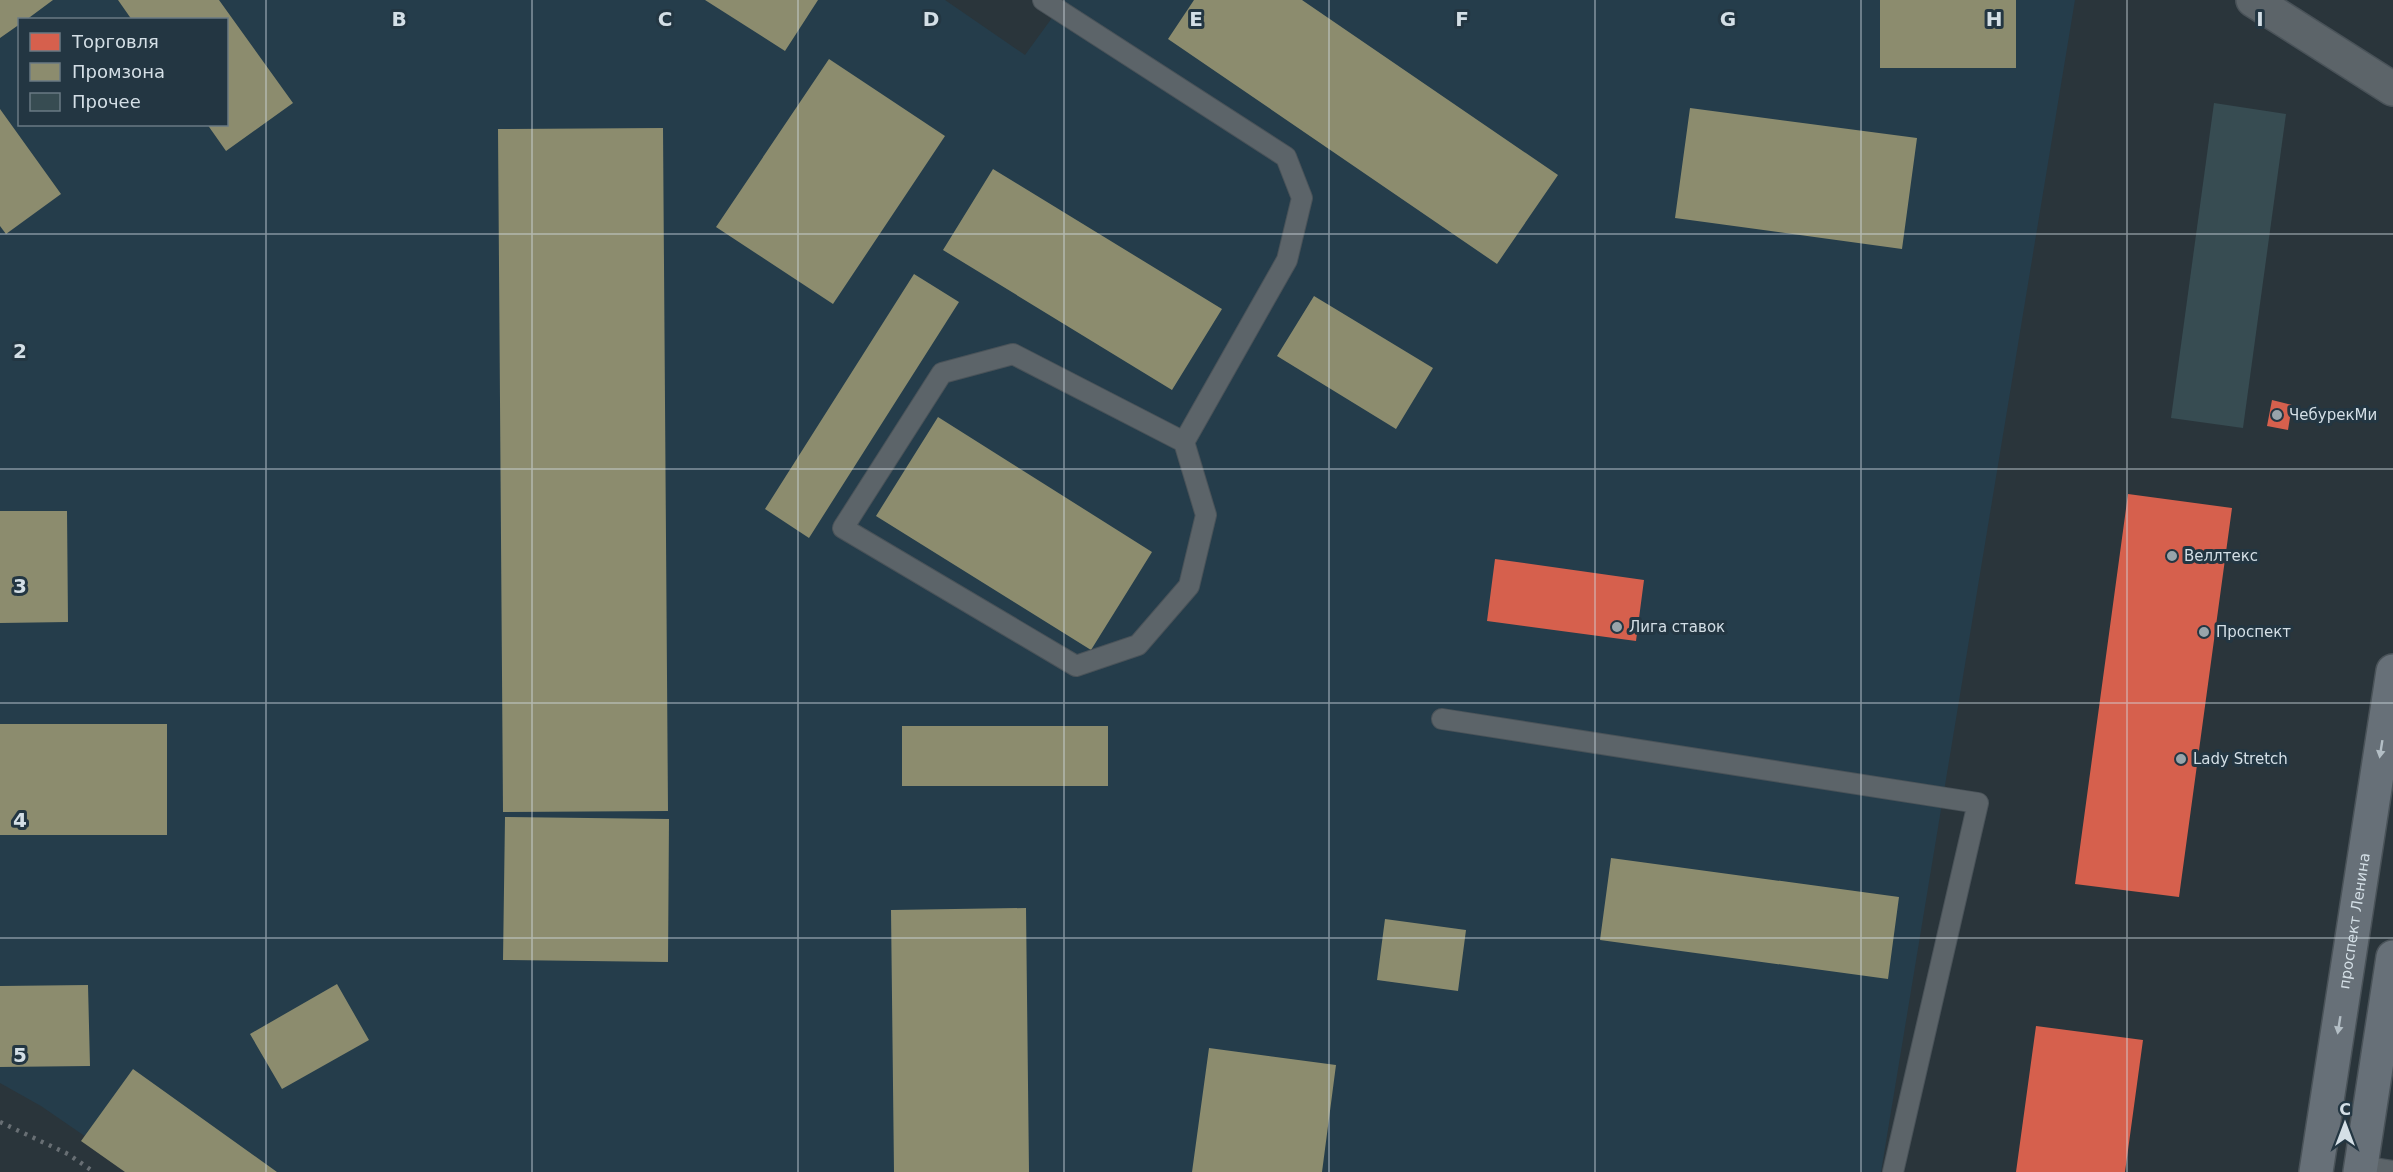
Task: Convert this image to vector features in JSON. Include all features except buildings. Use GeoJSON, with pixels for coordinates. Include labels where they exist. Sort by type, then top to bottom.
{"type":"FeatureCollection","features":[{"type":"Feature","properties":{"kind":"main road","name":"проспект Ленина"},"geometry":{"type":"LineString","coordinates":[[2316,1172],[2393,671]]}},
{"type":"Feature","properties":{"kind":"main road"},"geometry":{"type":"LineString","coordinates":[[2360,1169],[2393,957]]}},
{"type":"Feature","properties":{"kind":"street"},"geometry":{"type":"LineString","coordinates":[[2253,0],[2393,89]]}},
{"type":"Feature","properties":{"kind":"lane"},"geometry":{"type":"LineString","coordinates":[[1043,0],[1286,157],[1302,198],[1287,260],[1184,442],[1206,516],[1189,586],[1138,645],[1076,666],[843,528],[942,373],[966,365],[1013,354],[1184,442]]}},
{"type":"Feature","properties":{"kind":"lane"},"geometry":{"type":"LineString","coordinates":[[1442,720],[1978,803],[1893,1172]]}},
{"type":"Feature","properties":{"kind":"lane"},"geometry":{"type":"LineString","coordinates":[[2360,1169],[2393,1171]]}},
{"type":"Feature","properties":{"kind":"shaded area"},"geometry":{"type":"Polygon","coordinates":[[[0,0],[945,0],[1025,55],[1065,0],[2075,0],[1881,1172],[137,1172],[41,1106],[0,1083],[0,0]]]}},
{"type":"Feature","properties":{"kind":"railway"},"geometry":{"type":"LineString","coordinates":[[0,1122],[68,1154],[94,1172]]}},
{"type":"Feature","properties":{"kind":"place","name":"ЧебурекМи"},"geometry":{"type":"Point","coordinates":[2277,415]}},
{"type":"Feature","properties":{"kind":"place","name":"Веллтекс"},"geometry":{"type":"Point","coordinates":[2172,556]}},
{"type":"Feature","properties":{"kind":"place","name":"Лига ставок"},"geometry":{"type":"Point","coordinates":[1617,627]}},
{"type":"Feature","properties":{"kind":"place","name":"Проспект"},"geometry":{"type":"Point","coordinates":[2204,632]}},
{"type":"Feature","properties":{"kind":"place","name":"Lady Stretch"},"geometry":{"type":"Point","coordinates":[2181,759]}}]}
